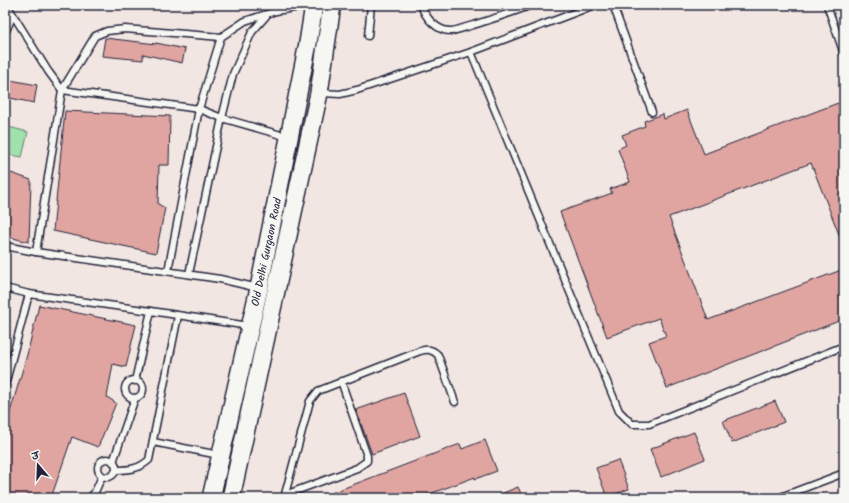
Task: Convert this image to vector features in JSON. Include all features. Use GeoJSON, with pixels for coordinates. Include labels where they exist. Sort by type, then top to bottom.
{"type":"FeatureCollection","features":[{"type":"Feature","properties":{"kind":"main road","name":"Old Delhi Gurgaon Road"},"geometry":{"type":"LineString","coordinates":[[211,498],[259,288],[308,43],[314,5]]}},
{"type":"Feature","properties":{"kind":"main road","name":"Old Delhi Gurgaon Road"},"geometry":{"type":"LineString","coordinates":[[231,498],[319,92],[332,5]]}},
{"type":"Feature","properties":{"kind":"main road"},"geometry":{"type":"LineString","coordinates":[[308,43],[326,45]]}},
{"type":"Feature","properties":{"kind":"lane"},"geometry":{"type":"LineString","coordinates":[[7,5],[48,71],[62,90],[199,109],[222,118],[289,138]]}},
{"type":"Feature","properties":{"kind":"lane"},"geometry":{"type":"LineString","coordinates":[[168,270],[199,109],[222,37],[245,21],[276,11],[311,5]]}},
{"type":"Feature","properties":{"kind":"lane"},"geometry":{"type":"LineString","coordinates":[[368,36],[371,5]]}},
{"type":"Feature","properties":{"kind":"lane"},"geometry":{"type":"LineString","coordinates":[[421,5],[427,18],[434,25],[441,29],[451,31],[505,15],[531,5]]}},
{"type":"Feature","properties":{"kind":"lane"},"geometry":{"type":"LineString","coordinates":[[319,92],[340,94],[347,93],[471,52],[595,5]]}},
{"type":"Feature","properties":{"kind":"lane"},"geometry":{"type":"LineString","coordinates":[[612,5],[652,112]]}},
{"type":"Feature","properties":{"kind":"lane"},"geometry":{"type":"LineString","coordinates":[[827,5],[844,54]]}},
{"type":"Feature","properties":{"kind":"lane"},"geometry":{"type":"LineString","coordinates":[[5,33],[13,15]]}},
{"type":"Feature","properties":{"kind":"lane"},"geometry":{"type":"LineString","coordinates":[[189,274],[222,118],[233,74],[252,32],[267,15]]}},
{"type":"Feature","properties":{"kind":"lane"},"geometry":{"type":"LineString","coordinates":[[36,252],[62,90],[95,36],[106,31],[125,29],[222,37]]}},
{"type":"Feature","properties":{"kind":"lane"},"geometry":{"type":"LineString","coordinates":[[837,34],[844,32]]}},
{"type":"Feature","properties":{"kind":"lane"},"geometry":{"type":"LineString","coordinates":[[471,52],[619,412],[632,424],[649,424],[844,346]]}},
{"type":"Feature","properties":{"kind":"lane"},"geometry":{"type":"LineString","coordinates":[[5,246],[36,252],[168,270],[220,279],[259,288]]}},
{"type":"Feature","properties":{"kind":"lane"},"geometry":{"type":"LineString","coordinates":[[5,288],[29,294],[250,326]]}},
{"type":"Feature","properties":{"kind":"lane"},"geometry":{"type":"LineString","coordinates":[[5,385],[29,294]]}},
{"type":"Feature","properties":{"kind":"lane"},"geometry":{"type":"LineString","coordinates":[[135,381],[151,311]]}},
{"type":"Feature","properties":{"kind":"lane"},"geometry":{"type":"LineString","coordinates":[[113,462],[105,459],[100,463],[98,472],[102,476],[108,478],[116,470],[134,469],[143,465],[149,460],[178,316]]}},
{"type":"Feature","properties":{"kind":"lane"},"geometry":{"type":"LineString","coordinates":[[284,497],[310,401],[318,391],[420,351],[433,350],[438,355],[455,402]]}},
{"type":"Feature","properties":{"kind":"lane"},"geometry":{"type":"LineString","coordinates":[[135,381],[139,383],[142,388],[140,395],[134,398],[128,396],[125,390],[129,382],[135,381]]}},
{"type":"Feature","properties":{"kind":"lane"},"geometry":{"type":"LineString","coordinates":[[284,497],[357,468],[366,461],[367,456],[342,381]]}},
{"type":"Feature","properties":{"kind":"lane"},"geometry":{"type":"LineString","coordinates":[[116,470],[113,462],[134,398]]}},
{"type":"Feature","properties":{"kind":"lane"},"geometry":{"type":"LineString","coordinates":[[152,442],[221,456]]}},
{"type":"Feature","properties":{"kind":"lane"},"geometry":{"type":"LineString","coordinates":[[778,498],[844,473]]}},
{"type":"Feature","properties":{"kind":"lane"},"geometry":{"type":"LineString","coordinates":[[90,498],[95,492],[102,476]]}},
{"type":"Feature","properties":{"kind":"green space"},"geometry":{"type":"Polygon","coordinates":[[[5,126],[28,132],[22,157],[5,154],[5,126]]]}},
{"type":"Feature","properties":{"kind":"building"},"geometry":{"type":"Polygon","coordinates":[[[105,38],[156,43],[185,49],[182,63],[143,54],[143,60],[102,56],[105,38]]]}},
{"type":"Feature","properties":{"kind":"building"},"geometry":{"type":"Polygon","coordinates":[[[5,79],[37,85],[34,103],[5,97],[5,79]]]}},
{"type":"Feature","properties":{"kind":"building"},"geometry":{"type":"Polygon","coordinates":[[[838,103],[844,120],[844,247],[811,163],[669,217],[708,320],[844,269],[844,319],[667,388],[649,342],[666,336],[659,318],[607,337],[560,212],[612,193],[610,189],[630,182],[618,149],[626,145],[622,135],[645,126],[644,121],[663,114],[664,119],[687,110],[704,154],[838,103]]]}},
{"type":"Feature","properties":{"kind":"building"},"geometry":{"type":"Polygon","coordinates":[[[65,111],[170,116],[169,165],[159,165],[158,204],[165,208],[156,253],[53,231],[65,111]]]}},
{"type":"Feature","properties":{"kind":"building"},"geometry":{"type":"Polygon","coordinates":[[[5,171],[31,180],[29,242],[5,236],[5,171]]]}},
{"type":"Feature","properties":{"kind":"building"},"geometry":{"type":"Polygon","coordinates":[[[39,305],[136,325],[126,367],[113,364],[107,397],[116,403],[98,447],[72,437],[51,498],[10,498],[5,496],[5,429],[27,355],[39,305]]]}},
{"type":"Feature","properties":{"kind":"building"},"geometry":{"type":"Polygon","coordinates":[[[404,393],[420,436],[372,454],[356,410],[404,393]]]}},
{"type":"Feature","properties":{"kind":"building"},"geometry":{"type":"Polygon","coordinates":[[[775,401],[784,422],[732,443],[723,421],[775,401]]]}},
{"type":"Feature","properties":{"kind":"building"},"geometry":{"type":"Polygon","coordinates":[[[694,432],[705,459],[661,477],[650,449],[694,432]]]}},
{"type":"Feature","properties":{"kind":"building"},"geometry":{"type":"Polygon","coordinates":[[[485,440],[497,471],[475,479],[475,477],[419,498],[318,498],[460,444],[462,449],[485,440]]]}},
{"type":"Feature","properties":{"kind":"building"},"geometry":{"type":"Polygon","coordinates":[[[618,460],[629,489],[607,497],[596,468],[618,460]]]}},
{"type":"Feature","properties":{"kind":"building"},"geometry":{"type":"Polygon","coordinates":[[[518,487],[523,498],[491,498],[518,487]]]}}]}
